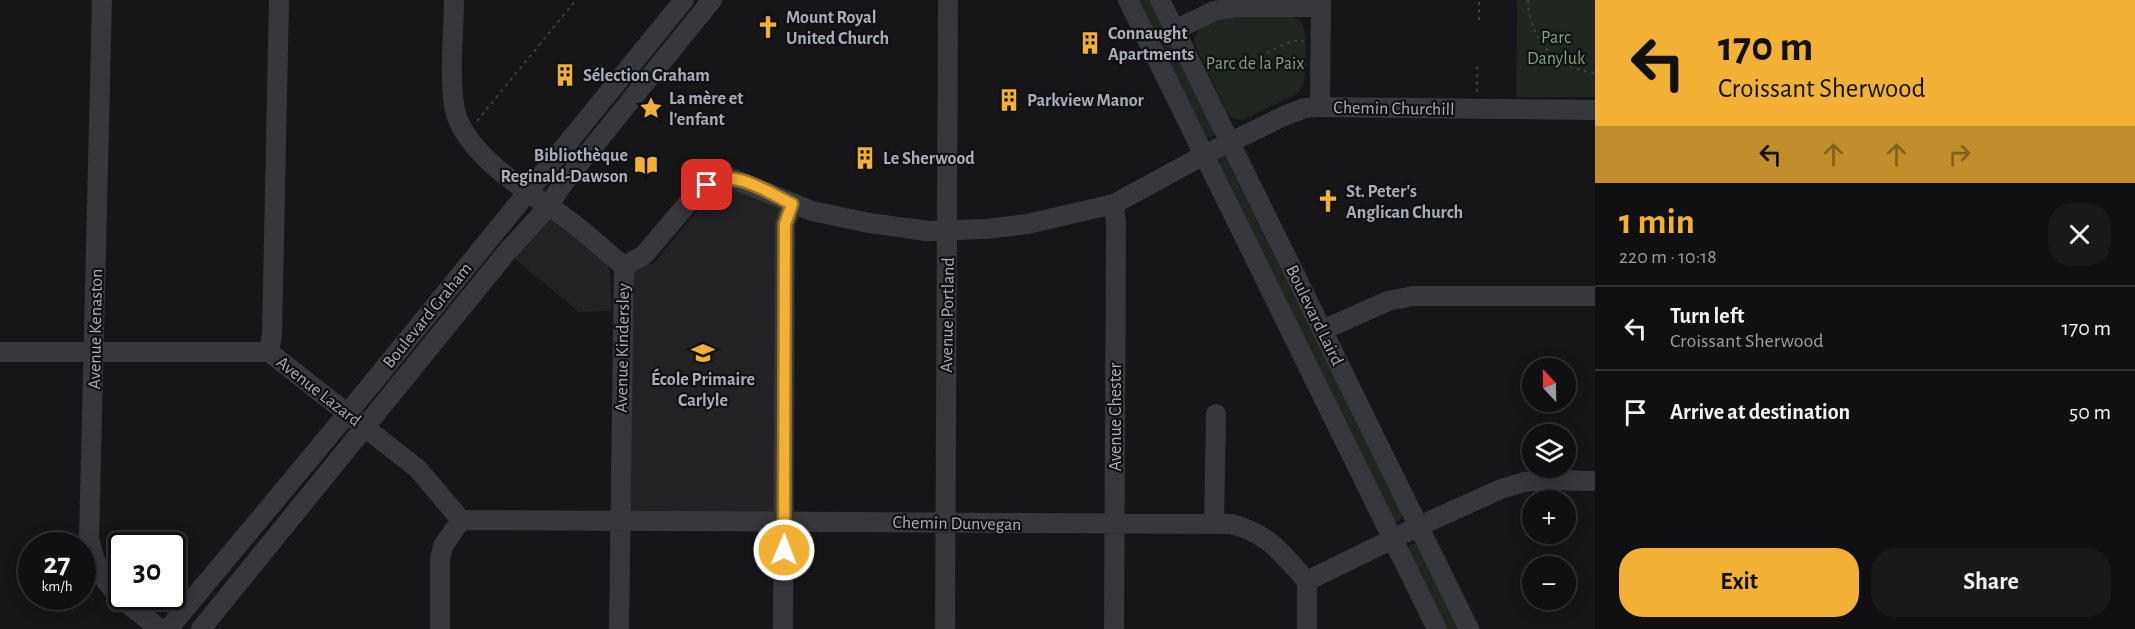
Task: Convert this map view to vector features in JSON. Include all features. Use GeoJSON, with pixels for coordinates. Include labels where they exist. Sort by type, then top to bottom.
{"type":"FeatureCollection","features":[{"type":"Feature","properties":{"kind":"street","name":"Avenue Kenaston"},"geometry":{"type":"LineString","coordinates":[[102,0],[89,538],[92,555],[109,588],[160,629]]}},
{"type":"Feature","properties":{"kind":"street","name":"Avenue Lazard"},"geometry":{"type":"LineString","coordinates":[[279,0],[272,334],[269,352],[418,469],[461,520]]}},
{"type":"Feature","properties":{"kind":"street","name":"Avenue Kindersley"},"geometry":{"type":"LineString","coordinates":[[454,0],[453,96],[460,125],[472,145],[528,192],[561,214],[624,266],[619,629]]}},
{"type":"Feature","properties":{"kind":"street","name":"Boulevard Graham"},"geometry":{"type":"LineString","coordinates":[[168,629],[348,413],[684,0]]}},
{"type":"Feature","properties":{"kind":"street","name":"Boulevard Graham"},"geometry":{"type":"LineString","coordinates":[[201,629],[506,253],[548,207],[570,175],[712,0]]}},
{"type":"Feature","properties":{"kind":"street","name":"Avenue Portland"},"geometry":{"type":"LineString","coordinates":[[945,629],[948,0]]}},
{"type":"Feature","properties":{"kind":"street","name":"Boulevard Laird"},"geometry":{"type":"LineString","coordinates":[[1128,0],[1437,629]]}},
{"type":"Feature","properties":{"kind":"street","name":"Boulevard Laird"},"geometry":{"type":"LineString","coordinates":[[1160,0],[1469,629]]}},
{"type":"Feature","properties":{"kind":"street"},"geometry":{"type":"LineString","coordinates":[[1175,30],[1214,11],[1236,7],[1321,3],[1320,106]]}},
{"type":"Feature","properties":{"kind":"street","name":"Chemin Churchill"},"geometry":{"type":"LineString","coordinates":[[624,266],[644,255],[689,202],[713,180],[734,178],[812,211],[869,223],[903,229],[985,230],[1027,224],[1114,204],[1204,155],[1296,111],[1320,106],[1595,110]]}},
{"type":"Feature","properties":{"kind":"street"},"geometry":{"type":"LineString","coordinates":[[783,629],[785,224],[792,204]]}},
{"type":"Feature","properties":{"kind":"street","name":"Avenue Chester"},"geometry":{"type":"LineString","coordinates":[[1114,204],[1116,225],[1114,629]]}},
{"type":"Feature","properties":{"kind":"street"},"geometry":{"type":"LineString","coordinates":[[1323,330],[1388,302],[1413,296],[1595,297]]}},
{"type":"Feature","properties":{"kind":"street"},"geometry":{"type":"LineString","coordinates":[[0,352],[269,352]]}},
{"type":"Feature","properties":{"kind":"street"},"geometry":{"type":"LineString","coordinates":[[1214,524],[1216,414]]}},
{"type":"Feature","properties":{"kind":"street"},"geometry":{"type":"LineString","coordinates":[[1306,629],[1307,581],[1491,492],[1512,485],[1557,479],[1595,481]]}},
{"type":"Feature","properties":{"kind":"street"},"geometry":{"type":"LineString","coordinates":[[440,629],[440,559],[443,546],[461,520]]}},
{"type":"Feature","properties":{"kind":"street","name":"Chemin Dunvegan"},"geometry":{"type":"LineString","coordinates":[[461,520],[1231,524],[1252,530],[1268,540],[1307,581]]}},
{"type":"Feature","properties":{"kind":"path"},"geometry":{"type":"LineString","coordinates":[[470,129],[576,0]]}},
{"type":"Feature","properties":{"kind":"path"},"geometry":{"type":"LineString","coordinates":[[1479,0],[1479,20]]}},
{"type":"Feature","properties":{"kind":"path"},"geometry":{"type":"LineString","coordinates":[[1528,0],[1531,20],[1543,46],[1554,58],[1567,66],[1595,74]]}},
{"type":"Feature","properties":{"kind":"path"},"geometry":{"type":"LineString","coordinates":[[1260,56],[1292,41],[1306,41]]}},
{"type":"Feature","properties":{"kind":"path"},"geometry":{"type":"LineString","coordinates":[[1477,62],[1477,96]]}},
{"type":"Feature","properties":{"kind":"shaded area","name":"École Primaire Carlyle"},"geometry":{"type":"Polygon","coordinates":[[[713,180],[792,204],[784,522],[620,521],[624,266],[653,264],[706,200],[707,185],[713,180]]]}},
{"type":"Feature","properties":{"kind":"shaded area"},"geometry":{"type":"Polygon","coordinates":[[[547,220],[558,222],[605,261],[610,271],[612,311],[579,312],[511,256],[547,220]]]}},
{"type":"Feature","properties":{"kind":"green space"},"geometry":{"type":"Polygon","coordinates":[[[1137,0],[1152,0],[1215,129],[1212,137],[1207,138],[1203,135],[1137,0]]]}},
{"type":"Feature","properties":{"kind":"green space","name":"Parc Danyluk"},"geometry":{"type":"Polygon","coordinates":[[[1517,0],[1595,0],[1595,97],[1516,97],[1517,0]]]}},
{"type":"Feature","properties":{"kind":"green space","name":"Parc de la Paix"},"geometry":{"type":"Polygon","coordinates":[[[1234,17],[1292,17],[1301,21],[1306,41],[1304,82],[1297,94],[1242,120],[1233,119],[1226,111],[1194,42],[1195,36],[1203,27],[1215,21],[1234,17]]]}},
{"type":"Feature","properties":{"kind":"green space"},"geometry":{"type":"Polygon","coordinates":[[[1225,157],[1403,515],[1398,522],[1393,521],[1219,164],[1221,158],[1225,157]]]}},
{"type":"Feature","properties":{"kind":"green space"},"geometry":{"type":"Polygon","coordinates":[[[1414,543],[1460,629],[1446,629],[1408,550],[1414,543]]]}},
{"type":"Feature","properties":{"kind":"place","name":"Mount Royal United Church"},"geometry":{"type":"Point","coordinates":[768,27]}},
{"type":"Feature","properties":{"kind":"place","name":"Connaught Apartments"},"geometry":{"type":"Point","coordinates":[1090,43]}},
{"type":"Feature","properties":{"kind":"place","name":"Sélection Graham"},"geometry":{"type":"Point","coordinates":[565,75]}},
{"type":"Feature","properties":{"kind":"place","name":"Parkview Manor"},"geometry":{"type":"Point","coordinates":[1009,100]}},
{"type":"Feature","properties":{"kind":"place","name":"La mère et l'enfant"},"geometry":{"type":"Point","coordinates":[651,108]}},
{"type":"Feature","properties":{"kind":"place","name":"Le Sherwood"},"geometry":{"type":"Point","coordinates":[865,158]}},
{"type":"Feature","properties":{"kind":"place","name":"Bibliothèque Reginald-Dawson"},"geometry":{"type":"Point","coordinates":[646,165]}},
{"type":"Feature","properties":{"kind":"place","name":"St. Peter's Anglican Church"},"geometry":{"type":"Point","coordinates":[1328,201]}},
{"type":"Feature","properties":{"kind":"place","name":"École Primaire Carlyle"},"geometry":{"type":"Point","coordinates":[703,353]}},
{"type":"Feature","properties":{"kind":"route"},"geometry":{"type":"LineString","coordinates":[[707,185],[713,180],[734,178],[792,204],[785,224],[784,550]]}}]}
